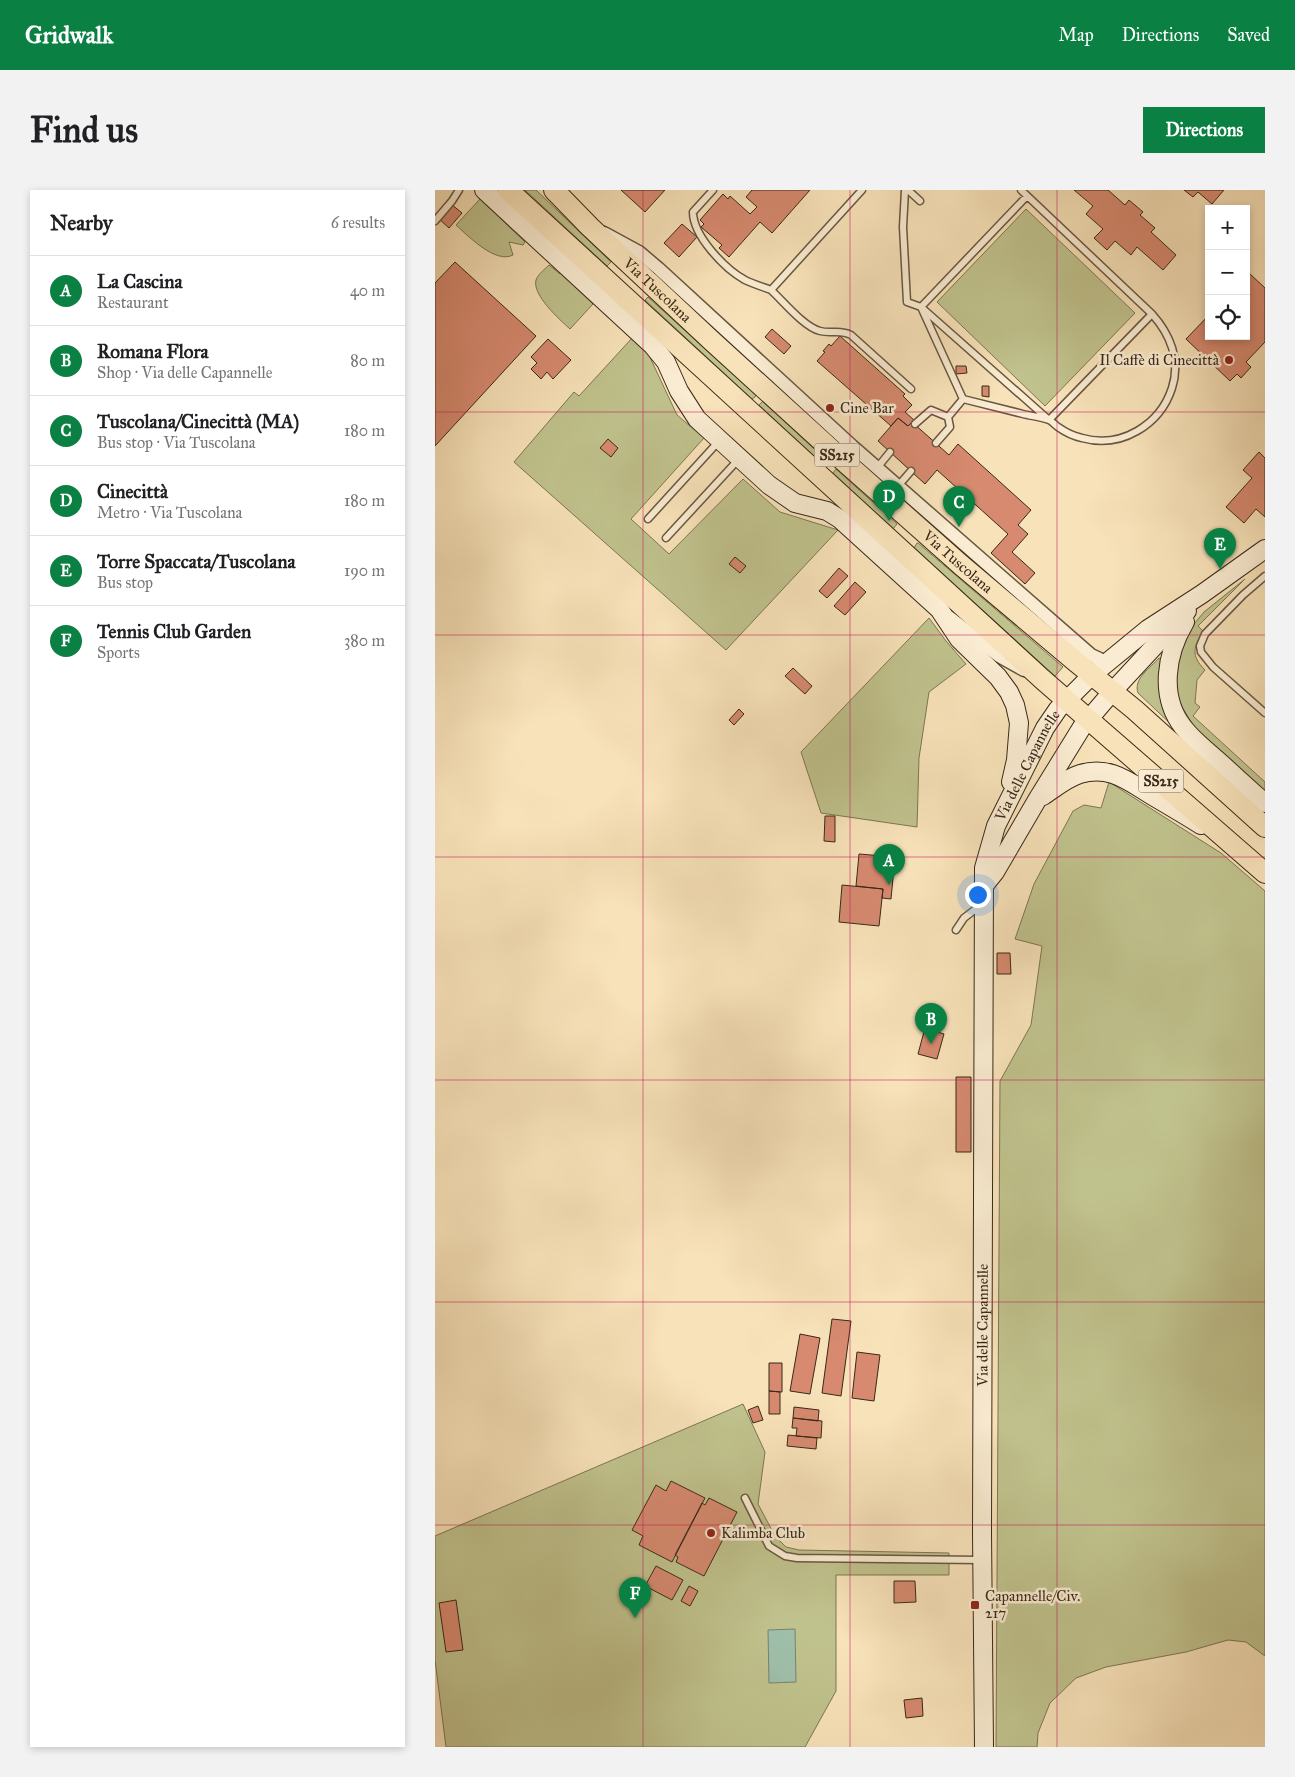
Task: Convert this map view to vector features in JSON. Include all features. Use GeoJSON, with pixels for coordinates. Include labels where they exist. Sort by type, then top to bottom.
{"type":"FeatureCollection","features":[{"type":"Feature","properties":{"kind":"main road","name":"Via Tuscolana"},"geometry":{"type":"LineString","coordinates":[[508,190],[1042,679],[1265,873]]}},
{"type":"Feature","properties":{"kind":"main road","name":"Via Tuscolana"},"geometry":{"type":"LineString","coordinates":[[554,190],[590,227],[846,464],[961,565],[1099,669],[1112,692],[1265,827]]}},
{"type":"Feature","properties":{"kind":"street","name":"Via Tuscolana"},"geometry":{"type":"LineString","coordinates":[[483,190],[653,346],[666,362],[679,391],[697,418],[769,485],[789,500],[827,511],[840,519],[939,609],[999,656],[1042,679]]}},
{"type":"Feature","properties":{"kind":"street","name":"Via Tuscolana"},"geometry":{"type":"LineString","coordinates":[[590,227],[629,246],[659,268],[877,468],[1085,650],[1099,669]]}},
{"type":"Feature","properties":{"kind":"street"},"geometry":{"type":"LineString","coordinates":[[1265,549],[1202,594],[1179,632],[1170,655],[1168,678],[1172,706],[1177,719],[1187,732],[1265,803]]}},
{"type":"Feature","properties":{"kind":"street","name":"Via delle Capannelle"},"geometry":{"type":"LineString","coordinates":[[984,1747],[982,1560],[984,868],[996,826],[1045,728],[1067,700],[1099,669],[1148,629],[1202,594]]}},
{"type":"Feature","properties":{"kind":"street","name":"Via delle Capannelle"},"geometry":{"type":"LineString","coordinates":[[983,895],[1037,800],[1088,719],[1202,594]]}},
{"type":"Feature","properties":{"kind":"street"},"geometry":{"type":"LineString","coordinates":[[939,609],[959,639],[1003,684],[1017,710],[1019,730],[1016,760],[996,826]]}},
{"type":"Feature","properties":{"kind":"street","name":"Via delle Capannelle"},"geometry":{"type":"LineString","coordinates":[[1037,800],[1072,777],[1080,774],[1096,771],[1112,774],[1130,781],[1232,844]]}},
{"type":"Feature","properties":{"kind":"lane"},"geometry":{"type":"LineString","coordinates":[[435,221],[459,190]]}},
{"type":"Feature","properties":{"kind":"lane"},"geometry":{"type":"LineString","coordinates":[[713,190],[693,212],[693,218],[712,252],[745,280],[771,290],[808,325],[816,330],[827,332],[842,331],[851,335],[911,389]]}},
{"type":"Feature","properties":{"kind":"lane"},"geometry":{"type":"LineString","coordinates":[[771,290],[862,190]]}},
{"type":"Feature","properties":{"kind":"lane"},"geometry":{"type":"LineString","coordinates":[[906,190],[920,201]]}},
{"type":"Feature","properties":{"kind":"lane"},"geometry":{"type":"LineString","coordinates":[[906,190],[903,227],[907,302],[921,307],[1049,420],[1071,435],[1083,439],[1109,441],[1133,433],[1154,418],[1169,397],[1175,372],[1172,347],[1168,335],[1152,314],[1021,190]]}},
{"type":"Feature","properties":{"kind":"lane"},"geometry":{"type":"LineString","coordinates":[[921,307],[973,249],[1027,196]]}},
{"type":"Feature","properties":{"kind":"lane"},"geometry":{"type":"LineString","coordinates":[[921,307],[963,400]]}},
{"type":"Feature","properties":{"kind":"lane"},"geometry":{"type":"LineString","coordinates":[[1049,420],[1152,314]]}},
{"type":"Feature","properties":{"kind":"lane"},"geometry":{"type":"LineString","coordinates":[[948,417],[963,400]]}},
{"type":"Feature","properties":{"kind":"lane"},"geometry":{"type":"LineString","coordinates":[[963,400],[1049,420]]}},
{"type":"Feature","properties":{"kind":"lane"},"geometry":{"type":"LineString","coordinates":[[915,424],[931,410],[948,417]]}},
{"type":"Feature","properties":{"kind":"lane"},"geometry":{"type":"LineString","coordinates":[[936,443],[950,427],[948,417]]}},
{"type":"Feature","properties":{"kind":"lane"},"geometry":{"type":"LineString","coordinates":[[648,520],[721,440]]}},
{"type":"Feature","properties":{"kind":"lane"},"geometry":{"type":"LineString","coordinates":[[877,468],[890,452]]}},
{"type":"Feature","properties":{"kind":"lane"},"geometry":{"type":"LineString","coordinates":[[666,538],[740,458]]}},
{"type":"Feature","properties":{"kind":"lane"},"geometry":{"type":"LineString","coordinates":[[898,486],[911,471]]}},
{"type":"Feature","properties":{"kind":"lane"},"geometry":{"type":"LineString","coordinates":[[1265,576],[1238,599],[1205,634],[1200,646],[1201,652],[1213,667],[1265,713]]}},
{"type":"Feature","properties":{"kind":"lane","name":"Via delle Capannelle"},"geometry":{"type":"LineString","coordinates":[[956,930],[963,918],[983,895]]}},
{"type":"Feature","properties":{"kind":"lane"},"geometry":{"type":"LineString","coordinates":[[745,1498],[769,1546],[785,1556],[797,1558],[982,1560]]}},
{"type":"Feature","properties":{"kind":"green space"},"geometry":{"type":"Polygon","coordinates":[[[525,190],[536,190],[611,262],[607,266],[525,190]]]}},
{"type":"Feature","properties":{"kind":"green space"},"geometry":{"type":"Polygon","coordinates":[[[480,199],[525,242],[523,245],[509,242],[513,255],[506,257],[491,253],[456,225],[480,199]]]}},
{"type":"Feature","properties":{"kind":"green space"},"geometry":{"type":"Polygon","coordinates":[[[1026,209],[1135,313],[1045,406],[937,302],[1026,209]]]}},
{"type":"Feature","properties":{"kind":"green space"},"geometry":{"type":"Polygon","coordinates":[[[549,265],[561,273],[593,304],[570,329],[548,307],[538,293],[536,280],[549,265]]]}},
{"type":"Feature","properties":{"kind":"green space"},"geometry":{"type":"Polygon","coordinates":[[[648,297],[756,395],[755,397],[752,399],[645,300],[648,297]]]}},
{"type":"Feature","properties":{"kind":"green space"},"geometry":{"type":"Polygon","coordinates":[[[633,337],[647,351],[677,415],[704,438],[631,519],[669,554],[743,479],[780,512],[838,530],[726,650],[514,462],[574,392],[579,396],[633,337]]]}},
{"type":"Feature","properties":{"kind":"green space"},"geometry":{"type":"Polygon","coordinates":[[[763,401],[828,462],[825,466],[759,405],[763,401]]]}},
{"type":"Feature","properties":{"kind":"green space"},"geometry":{"type":"Polygon","coordinates":[[[836,469],[897,524],[893,529],[833,473],[836,469]]]}},
{"type":"Feature","properties":{"kind":"green space"},"geometry":{"type":"Polygon","coordinates":[[[917,543],[1063,667],[1055,676],[914,548],[917,543]]]}},
{"type":"Feature","properties":{"kind":"green space"},"geometry":{"type":"Polygon","coordinates":[[[1245,579],[1198,626],[1203,631],[1197,642],[1195,655],[1205,670],[1197,680],[1195,703],[1200,707],[1193,716],[1265,782],[1265,793],[1195,728],[1179,702],[1175,684],[1175,667],[1189,630],[1204,612],[1245,579]]]}},
{"type":"Feature","properties":{"kind":"green space"},"geometry":{"type":"Polygon","coordinates":[[[929,618],[966,664],[929,692],[919,758],[917,827],[821,813],[801,752],[929,618]]]}},
{"type":"Feature","properties":{"kind":"green space"},"geometry":{"type":"Polygon","coordinates":[[[1159,658],[1162,659],[1175,728],[1138,693],[1137,688],[1140,678],[1159,658]]]}},
{"type":"Feature","properties":{"kind":"green space"},"geometry":{"type":"Polygon","coordinates":[[[1109,782],[1221,853],[1265,891],[1265,1656],[1246,1642],[1228,1640],[1186,1652],[1106,1667],[1076,1678],[1050,1703],[1038,1733],[1037,1747],[996,1747],[1000,1081],[1031,1025],[1042,946],[1015,939],[1034,884],[1073,811],[1084,805],[1101,808],[1109,782]]]}},
{"type":"Feature","properties":{"kind":"green space"},"geometry":{"type":"Polygon","coordinates":[[[743,1404],[765,1452],[758,1504],[775,1536],[786,1547],[799,1550],[949,1553],[949,1575],[836,1575],[836,1691],[805,1747],[446,1747],[435,1660],[435,1536],[743,1404]]]}},
{"type":"Feature","properties":{"kind":"shaded area"},"geometry":{"type":"Polygon","coordinates":[[[795,1629],[796,1682],[769,1683],[768,1630],[795,1629]]]}},
{"type":"Feature","properties":{"kind":"building"},"geometry":{"type":"Polygon","coordinates":[[[621,190],[665,190],[645,212],[621,190]]]}},
{"type":"Feature","properties":{"kind":"building"},"geometry":{"type":"Polygon","coordinates":[[[752,190],[810,190],[772,233],[760,222],[729,257],[719,248],[722,245],[701,227],[704,224],[700,220],[723,194],[728,199],[730,196],[750,214],[757,207],[746,197],[752,190]]]}},
{"type":"Feature","properties":{"kind":"building"},"geometry":{"type":"Polygon","coordinates":[[[1074,190],[1108,190],[1125,205],[1129,200],[1143,212],[1140,215],[1155,228],[1151,232],[1176,255],[1163,270],[1137,247],[1131,255],[1115,241],[1107,250],[1094,238],[1103,229],[1086,214],[1093,206],[1074,190]]]}},
{"type":"Feature","properties":{"kind":"building"},"geometry":{"type":"Polygon","coordinates":[[[1184,190],[1224,190],[1212,204],[1198,192],[1193,197],[1184,190]]]}},
{"type":"Feature","properties":{"kind":"building"},"geometry":{"type":"Polygon","coordinates":[[[451,204],[462,213],[449,228],[438,218],[451,204]]]}},
{"type":"Feature","properties":{"kind":"building"},"geometry":{"type":"Polygon","coordinates":[[[682,224],[697,237],[679,257],[664,243],[682,224]]]}},
{"type":"Feature","properties":{"kind":"building"},"geometry":{"type":"Polygon","coordinates":[[[455,262],[536,336],[435,446],[435,283],[455,262]]]}},
{"type":"Feature","properties":{"kind":"building"},"geometry":{"type":"Polygon","coordinates":[[[1250,274],[1265,288],[1265,342],[1246,362],[1251,367],[1241,378],[1237,374],[1230,381],[1186,339],[1205,319],[1205,340],[1250,340],[1250,274]]]}},
{"type":"Feature","properties":{"kind":"building"},"geometry":{"type":"Polygon","coordinates":[[[772,329],[791,346],[784,354],[765,337],[772,329]]]}},
{"type":"Feature","properties":{"kind":"building"},"geometry":{"type":"Polygon","coordinates":[[[840,336],[905,394],[903,396],[912,405],[905,412],[914,420],[908,426],[898,418],[891,426],[817,361],[829,344],[831,346],[840,336]]]}},
{"type":"Feature","properties":{"kind":"building"},"geometry":{"type":"Polygon","coordinates":[[[548,339],[571,360],[553,379],[547,372],[541,379],[531,369],[537,363],[531,357],[548,339]]]}},
{"type":"Feature","properties":{"kind":"building"},"geometry":{"type":"Polygon","coordinates":[[[956,366],[966,366],[967,373],[956,374],[956,366]]]}},
{"type":"Feature","properties":{"kind":"building"},"geometry":{"type":"Polygon","coordinates":[[[982,386],[989,386],[989,397],[982,396],[982,386]]]}},
{"type":"Feature","properties":{"kind":"building"},"geometry":{"type":"Polygon","coordinates":[[[898,418],[908,426],[912,422],[949,455],[958,444],[1031,510],[1018,525],[1028,534],[1012,552],[1035,573],[1025,584],[991,553],[1008,534],[937,470],[925,484],[878,441],[898,418]]]}},
{"type":"Feature","properties":{"kind":"building"},"geometry":{"type":"Polygon","coordinates":[[[608,439],[618,448],[611,457],[600,448],[608,439]]]}},
{"type":"Feature","properties":{"kind":"building"},"geometry":{"type":"Polygon","coordinates":[[[1259,452],[1265,458],[1265,517],[1256,509],[1244,523],[1226,507],[1252,478],[1243,470],[1259,452]]]}},
{"type":"Feature","properties":{"kind":"building"},"geometry":{"type":"Polygon","coordinates":[[[735,557],[746,566],[740,573],[729,564],[735,557]]]}},
{"type":"Feature","properties":{"kind":"building"},"geometry":{"type":"Polygon","coordinates":[[[839,568],[848,576],[827,598],[819,591],[839,568]]]}},
{"type":"Feature","properties":{"kind":"building"},"geometry":{"type":"Polygon","coordinates":[[[855,582],[866,592],[845,615],[834,606],[855,582]]]}},
{"type":"Feature","properties":{"kind":"building"},"geometry":{"type":"Polygon","coordinates":[[[793,668],[812,686],[805,694],[785,676],[793,668]]]}},
{"type":"Feature","properties":{"kind":"building"},"geometry":{"type":"Polygon","coordinates":[[[739,709],[744,714],[734,725],[729,720],[739,709]]]}},
{"type":"Feature","properties":{"kind":"building"},"geometry":{"type":"Polygon","coordinates":[[[825,816],[835,816],[835,842],[824,841],[825,816]]]}},
{"type":"Feature","properties":{"kind":"building"},"geometry":{"type":"Polygon","coordinates":[[[859,854],[895,857],[891,899],[882,898],[883,889],[856,886],[859,854]]]}},
{"type":"Feature","properties":{"kind":"building"},"geometry":{"type":"Polygon","coordinates":[[[842,885],[883,889],[879,926],[839,922],[842,885]]]}},
{"type":"Feature","properties":{"kind":"building"},"geometry":{"type":"Polygon","coordinates":[[[997,953],[1010,953],[1011,974],[997,974],[997,953]]]}},
{"type":"Feature","properties":{"kind":"building"},"geometry":{"type":"Polygon","coordinates":[[[925,1028],[944,1034],[937,1059],[918,1054],[925,1028]]]}},
{"type":"Feature","properties":{"kind":"building"},"geometry":{"type":"Polygon","coordinates":[[[956,1077],[971,1077],[971,1152],[956,1152],[956,1077]]]}},
{"type":"Feature","properties":{"kind":"building"},"geometry":{"type":"Polygon","coordinates":[[[832,1319],[851,1321],[841,1396],[822,1393],[832,1319]]]}},
{"type":"Feature","properties":{"kind":"building"},"geometry":{"type":"Polygon","coordinates":[[[800,1334],[820,1338],[810,1394],[790,1391],[800,1334]]]}},
{"type":"Feature","properties":{"kind":"building"},"geometry":{"type":"Polygon","coordinates":[[[857,1352],[880,1355],[874,1401],[852,1398],[857,1352]]]}},
{"type":"Feature","properties":{"kind":"building"},"geometry":{"type":"Polygon","coordinates":[[[769,1363],[782,1363],[782,1392],[769,1391],[769,1363]]]}},
{"type":"Feature","properties":{"kind":"building"},"geometry":{"type":"Polygon","coordinates":[[[769,1391],[780,1392],[780,1414],[769,1414],[769,1391]]]}},
{"type":"Feature","properties":{"kind":"building"},"geometry":{"type":"Polygon","coordinates":[[[758,1406],[763,1420],[753,1423],[748,1410],[758,1406]]]}},
{"type":"Feature","properties":{"kind":"building"},"geometry":{"type":"Polygon","coordinates":[[[794,1407],[819,1410],[818,1421],[793,1418],[794,1407]]]}},
{"type":"Feature","properties":{"kind":"building"},"geometry":{"type":"Polygon","coordinates":[[[793,1418],[822,1421],[821,1438],[796,1436],[797,1428],[792,1428],[793,1418]]]}},
{"type":"Feature","properties":{"kind":"building"},"geometry":{"type":"Polygon","coordinates":[[[788,1435],[817,1438],[816,1449],[787,1446],[788,1435]]]}},
{"type":"Feature","properties":{"kind":"building"},"geometry":{"type":"Polygon","coordinates":[[[671,1481],[705,1498],[672,1562],[639,1545],[643,1536],[632,1530],[656,1485],[666,1491],[671,1481]]]}},
{"type":"Feature","properties":{"kind":"building"},"geometry":{"type":"Polygon","coordinates":[[[709,1498],[737,1512],[704,1576],[676,1562],[678,1557],[675,1555],[702,1503],[705,1505],[709,1498]]]}},
{"type":"Feature","properties":{"kind":"building"},"geometry":{"type":"Polygon","coordinates":[[[656,1566],[683,1580],[672,1600],[645,1586],[656,1566]]]}},
{"type":"Feature","properties":{"kind":"building"},"geometry":{"type":"Polygon","coordinates":[[[894,1581],[915,1581],[916,1602],[894,1603],[894,1581]]]}},
{"type":"Feature","properties":{"kind":"building"},"geometry":{"type":"Polygon","coordinates":[[[689,1586],[698,1591],[690,1606],[681,1601],[689,1586]]]}},
{"type":"Feature","properties":{"kind":"building"},"geometry":{"type":"Polygon","coordinates":[[[456,1600],[463,1650],[446,1652],[439,1603],[456,1600]]]}},
{"type":"Feature","properties":{"kind":"building"},"geometry":{"type":"Polygon","coordinates":[[[922,1698],[923,1716],[906,1718],[904,1700],[922,1698]]]}},
{"type":"Feature","properties":{"kind":"place","name":"Il Caffè di Cinecittà"},"geometry":{"type":"Point","coordinates":[1229,360]}},
{"type":"Feature","properties":{"kind":"place","name":"Cine Bar"},"geometry":{"type":"Point","coordinates":[830,408]}},
{"type":"Feature","properties":{"kind":"place","name":"Cinecittà"},"geometry":{"type":"Point","coordinates":[889,521]}},
{"type":"Feature","properties":{"kind":"place","name":"Tuscolana/Cinecittà (MA)"},"geometry":{"type":"Point","coordinates":[959,527]}},
{"type":"Feature","properties":{"kind":"place","name":"Torre Spaccata/Tuscolana"},"geometry":{"type":"Point","coordinates":[1220,569]}},
{"type":"Feature","properties":{"kind":"place","name":"La Cascina"},"geometry":{"type":"Point","coordinates":[889,885]}},
{"type":"Feature","properties":{"kind":"place","name":"Romana Flora"},"geometry":{"type":"Point","coordinates":[931,1044]}},
{"type":"Feature","properties":{"kind":"place","name":"Kalimba Club"},"geometry":{"type":"Point","coordinates":[711,1533]}},
{"type":"Feature","properties":{"kind":"place","name":"Capannelle/Civ. 217"},"geometry":{"type":"Point","coordinates":[975,1605]}},
{"type":"Feature","properties":{"kind":"place","name":"Tennis Club Garden"},"geometry":{"type":"Point","coordinates":[635,1618]}}]}
